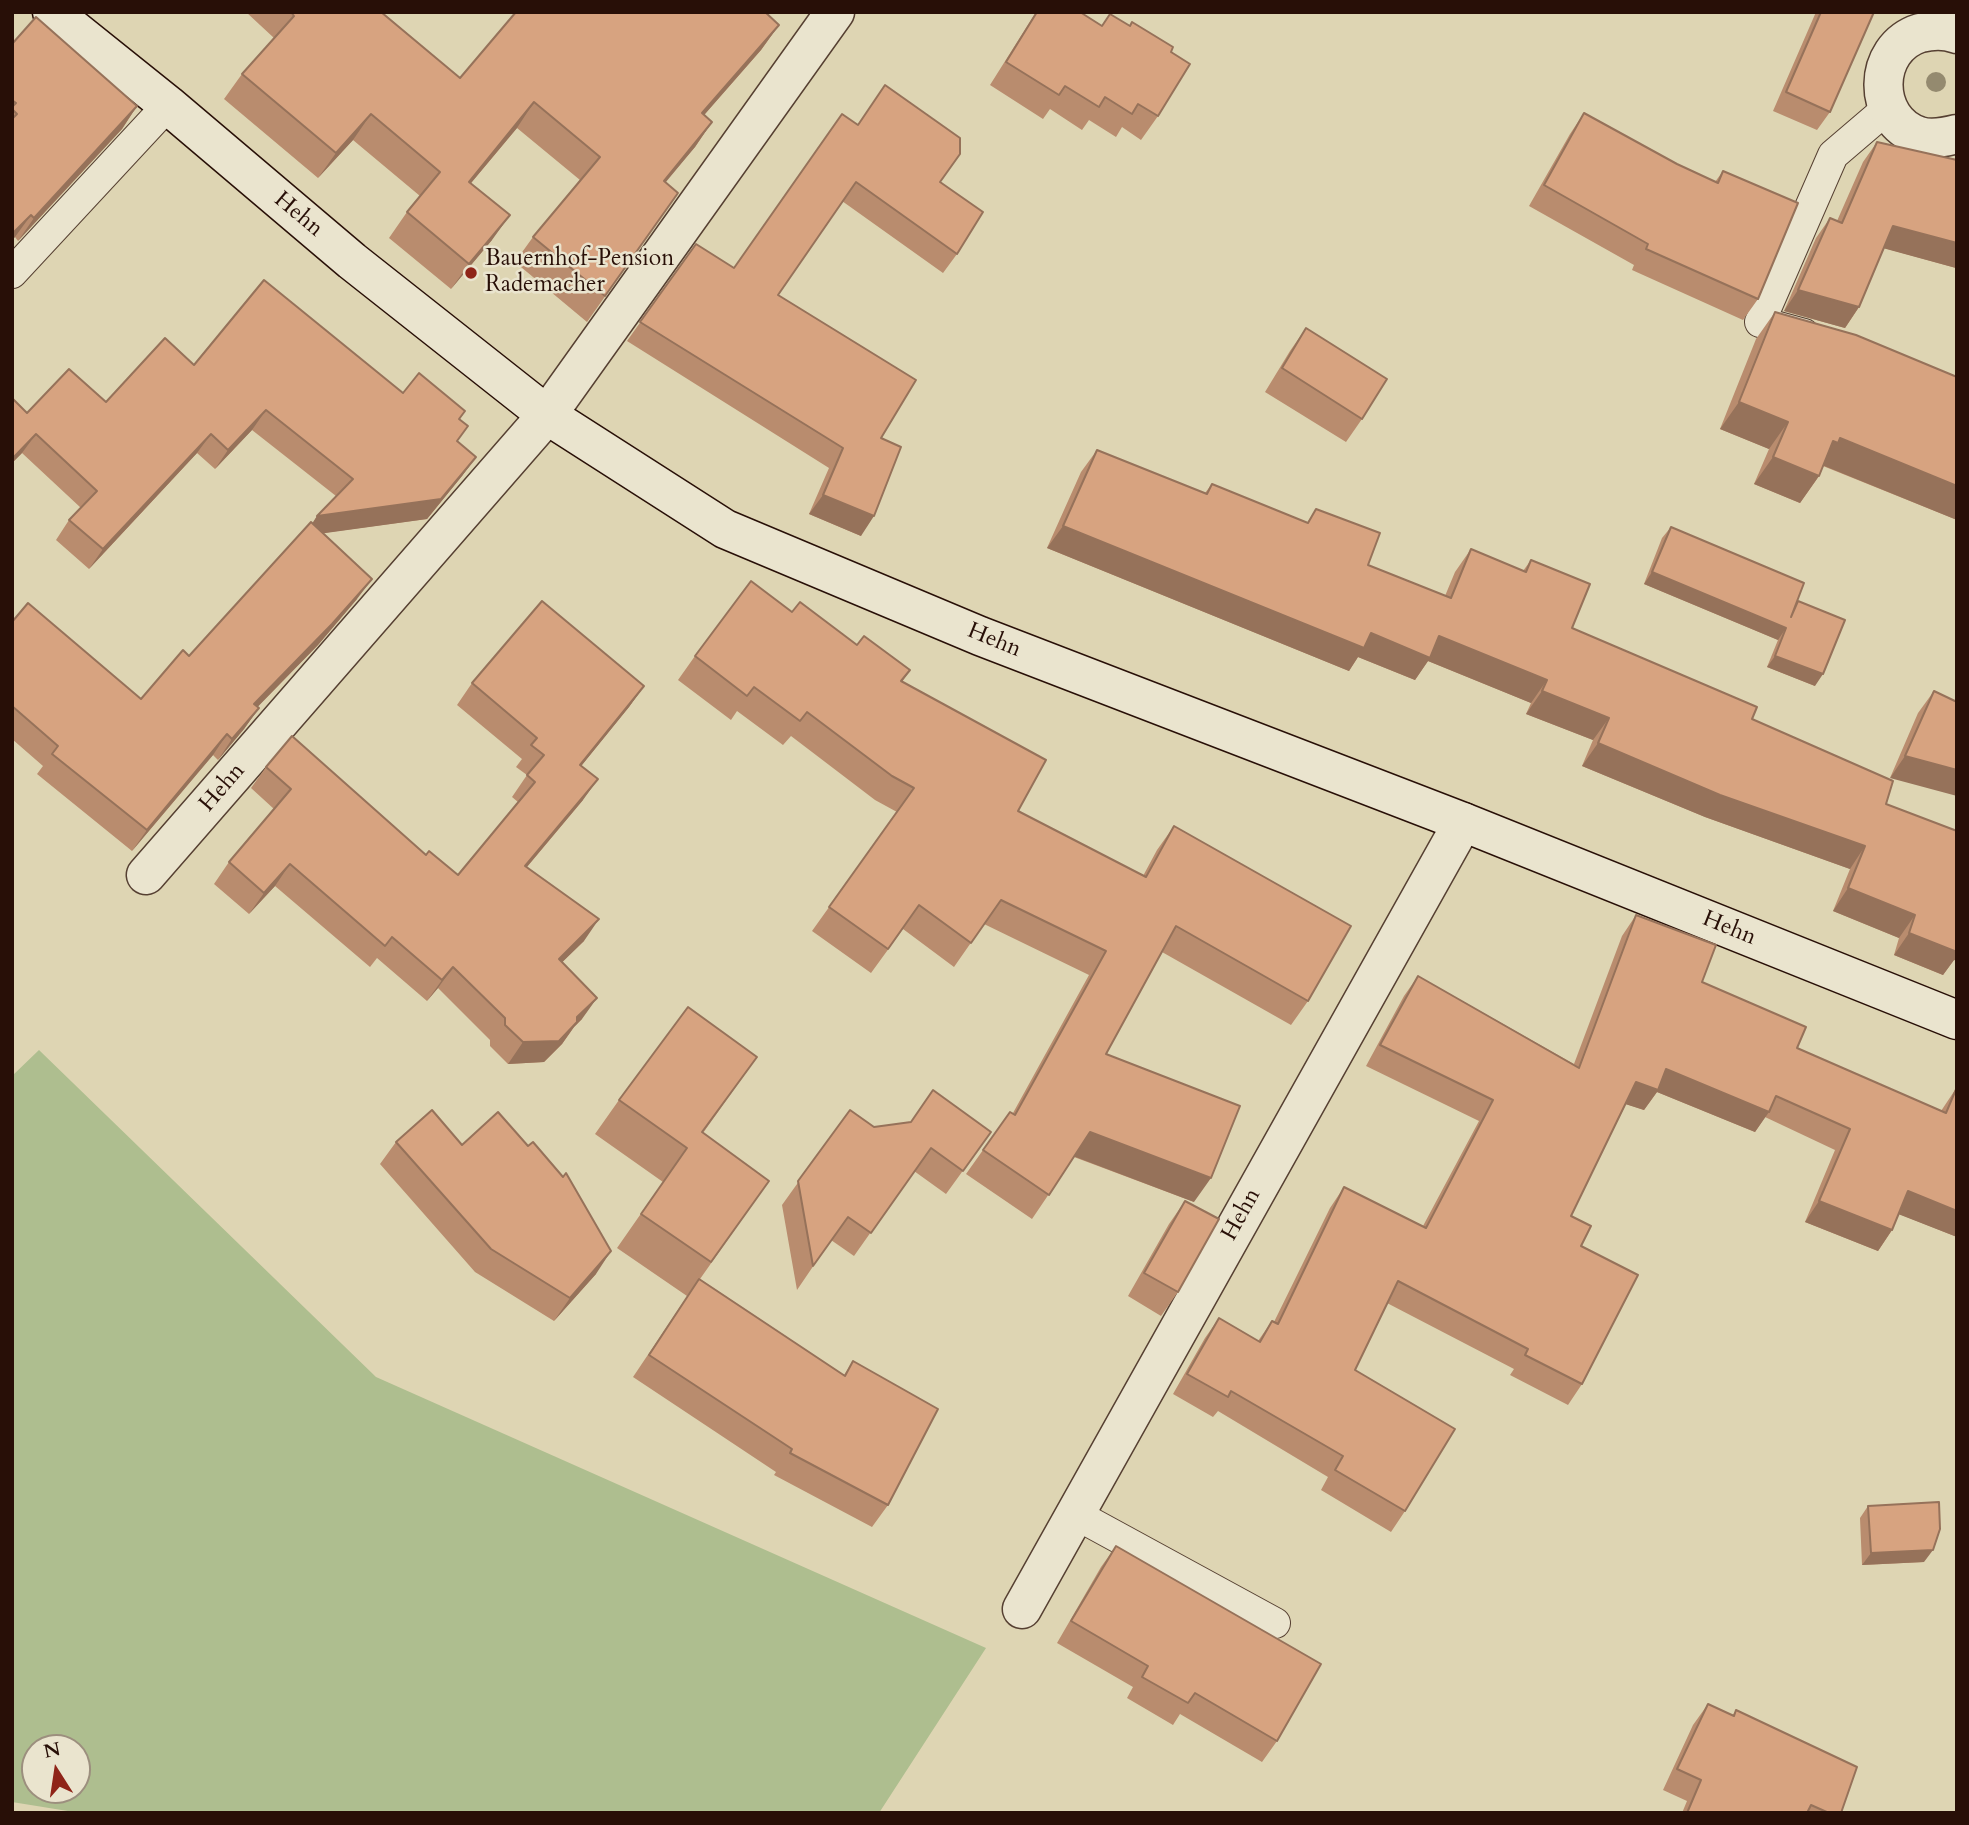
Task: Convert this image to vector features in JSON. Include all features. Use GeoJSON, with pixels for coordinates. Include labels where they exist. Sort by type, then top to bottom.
{"type":"FeatureCollection","features":[{"type":"Feature","properties":{"kind":"street","name":"Hehn"},"geometry":{"type":"LineString","coordinates":[[52,12],[352,261],[547,415],[725,529],[980,636],[1463,822],[1957,1020]]}},
{"type":"Feature","properties":{"kind":"street","name":"Hehn"},"geometry":{"type":"LineString","coordinates":[[146,875],[547,415],[835,12]]}},
{"type":"Feature","properties":{"kind":"street"},"geometry":{"type":"LineString","coordinates":[[1957,34],[1932,30],[1912,36],[1895,49],[1884,67],[1882,89],[1888,108],[1901,126],[1920,136],[1941,138],[1957,134]]}},
{"type":"Feature","properties":{"kind":"street","name":"Hehn"},"geometry":{"type":"LineString","coordinates":[[1022,1609],[1463,822]]}},
{"type":"Feature","properties":{"kind":"lane"},"geometry":{"type":"LineString","coordinates":[[12,273],[168,106]]}},
{"type":"Feature","properties":{"kind":"lane"},"geometry":{"type":"LineString","coordinates":[[1826,340],[1760,322],[1833,155],[1888,108]]}},
{"type":"Feature","properties":{"kind":"lane"},"geometry":{"type":"LineString","coordinates":[[1075,1514],[1275,1623]]}},
{"type":"Feature","properties":{"kind":"green space"},"geometry":{"type":"Polygon","coordinates":[[[39,1050],[376,1377],[986,1648],[879,1813],[80,1813],[24,1804],[91,1804],[91,1734],[21,1734],[21,1803],[12,1802],[12,1076],[39,1050]]]}},
{"type":"Feature","properties":{"kind":"building"},"geometry":{"type":"Polygon","coordinates":[[[291,12],[381,12],[460,78],[516,12],[765,12],[779,25],[702,113],[712,122],[664,181],[678,193],[605,296],[533,237],[600,157],[534,102],[469,182],[510,215],[469,264],[407,212],[440,172],[371,114],[336,153],[242,74],[294,16],[291,12]]]}},
{"type":"Feature","properties":{"kind":"building"},"geometry":{"type":"Polygon","coordinates":[[[1037,12],[1080,12],[1102,26],[1110,14],[1130,26],[1132,22],[1173,47],[1171,52],[1190,64],[1158,116],[1138,104],[1132,114],[1105,97],[1099,107],[1065,86],[1059,95],[1006,62],[1037,12]]]}},
{"type":"Feature","properties":{"kind":"building"},"geometry":{"type":"Polygon","coordinates":[[[1821,12],[1874,12],[1830,112],[1786,92],[1821,12]]]}},
{"type":"Feature","properties":{"kind":"building"},"geometry":{"type":"Polygon","coordinates":[[[36,17],[137,106],[34,218],[31,215],[12,234],[12,119],[17,114],[12,109],[16,103],[12,100],[12,44],[36,17]]]}},
{"type":"Feature","properties":{"kind":"building"},"geometry":{"type":"Polygon","coordinates":[[[885,85],[960,138],[960,154],[940,182],[983,212],[957,254],[856,182],[778,295],[916,380],[881,438],[901,447],[874,516],[823,495],[843,448],[640,322],[696,244],[734,268],[842,114],[858,125],[885,85]]]}},
{"type":"Feature","properties":{"kind":"building"},"geometry":{"type":"Polygon","coordinates":[[[1584,113],[1677,164],[1718,183],[1723,171],[1798,203],[1758,299],[1646,249],[1648,244],[1544,185],[1584,113]]]}},
{"type":"Feature","properties":{"kind":"building"},"geometry":{"type":"Polygon","coordinates":[[[1877,142],[1957,160],[1957,243],[1893,226],[1859,307],[1798,290],[1830,218],[1842,223],[1877,142]]]}},
{"type":"Feature","properties":{"kind":"building"},"geometry":{"type":"Polygon","coordinates":[[[264,280],[403,393],[419,373],[465,411],[459,419],[468,426],[457,441],[476,457],[441,499],[317,516],[353,479],[266,410],[228,450],[211,434],[103,549],[69,520],[97,491],[36,434],[12,459],[12,398],[27,413],[69,369],[106,402],[165,338],[194,365],[264,280]]]}},
{"type":"Feature","properties":{"kind":"building"},"geometry":{"type":"Polygon","coordinates":[[[1775,312],[1856,335],[1957,377],[1957,486],[1840,438],[1838,443],[1833,441],[1819,476],[1773,457],[1788,422],[1739,402],[1775,312]]]}},
{"type":"Feature","properties":{"kind":"building"},"geometry":{"type":"Polygon","coordinates":[[[1306,328],[1387,379],[1362,419],[1282,368],[1306,328]]]}},
{"type":"Feature","properties":{"kind":"building"},"geometry":{"type":"Polygon","coordinates":[[[1097,450],[1207,494],[1212,484],[1308,523],[1316,509],[1380,533],[1368,565],[1451,598],[1471,549],[1526,572],[1531,560],[1590,584],[1572,628],[1757,707],[1752,719],[1893,781],[1886,804],[1957,831],[1957,952],[1909,933],[1915,915],[1848,888],[1865,846],[1720,795],[1598,743],[1609,718],[1542,691],[1547,680],[1439,636],[1430,658],[1371,633],[1364,648],[1063,526],[1097,450]]]}},
{"type":"Feature","properties":{"kind":"building"},"geometry":{"type":"Polygon","coordinates":[[[311,522],[372,579],[254,704],[259,708],[232,739],[227,734],[147,830],[52,754],[58,746],[12,706],[12,622],[28,603],[141,699],[183,650],[189,656],[311,522]]]}},
{"type":"Feature","properties":{"kind":"building"},"geometry":{"type":"Polygon","coordinates":[[[1671,527],[1804,583],[1791,617],[1798,601],[1845,620],[1823,674],[1775,656],[1786,628],[1652,572],[1671,527]]]}},
{"type":"Feature","properties":{"kind":"building"},"geometry":{"type":"Polygon","coordinates":[[[751,581],[792,612],[800,602],[857,645],[864,636],[910,670],[901,681],[1046,760],[1018,811],[1146,877],[1174,826],[1351,926],[1308,1001],[1176,926],[1106,1054],[1240,1106],[1211,1178],[1090,1132],[1049,1195],[983,1150],[1010,1112],[1015,1115],[1106,951],[1001,900],[971,943],[919,905],[888,949],[829,907],[914,788],[892,776],[807,712],[800,721],[754,687],[747,696],[695,656],[751,581]]]}},
{"type":"Feature","properties":{"kind":"building"},"geometry":{"type":"Polygon","coordinates":[[[542,601],[644,686],[580,765],[598,779],[525,866],[599,919],[559,959],[597,998],[577,1017],[577,1022],[559,1041],[523,1042],[505,1025],[505,1018],[453,967],[442,980],[392,937],[385,946],[290,864],[264,893],[229,862],[291,789],[266,767],[292,736],[426,855],[429,851],[458,875],[535,782],[527,775],[544,755],[531,745],[537,738],[472,683],[542,601]]]}},
{"type":"Feature","properties":{"kind":"building"},"geometry":{"type":"Polygon","coordinates":[[[1934,691],[1957,702],[1957,770],[1905,756],[1934,691]]]}},
{"type":"Feature","properties":{"kind":"building"},"geometry":{"type":"Polygon","coordinates":[[[1636,915],[1716,945],[1702,982],[1806,1027],[1797,1048],[1946,1113],[1957,1087],[1957,1211],[1908,1191],[1892,1230],[1819,1201],[1850,1129],[1776,1096],[1769,1112],[1666,1069],[1658,1090],[1636,1082],[1571,1216],[1591,1226],[1581,1246],[1638,1275],[1582,1384],[1525,1355],[1528,1349],[1398,1281],[1355,1370],[1455,1429],[1405,1511],[1335,1470],[1343,1456],[1231,1391],[1228,1397],[1187,1374],[1219,1318],[1260,1342],[1272,1321],[1278,1324],[1344,1187],[1426,1228],[1493,1100],[1380,1045],[1418,976],[1579,1068],[1636,915]]]}},
{"type":"Feature","properties":{"kind":"building"},"geometry":{"type":"Polygon","coordinates":[[[688,1007],[757,1057],[702,1132],[769,1181],[711,1262],[641,1214],[687,1148],[619,1100],[688,1007]]]}},
{"type":"Feature","properties":{"kind":"building"},"geometry":{"type":"Polygon","coordinates":[[[933,1090],[991,1132],[963,1171],[931,1148],[871,1233],[848,1217],[813,1266],[798,1181],[850,1110],[874,1127],[911,1122],[933,1090]]]}},
{"type":"Feature","properties":{"kind":"building"},"geometry":{"type":"Polygon","coordinates":[[[432,1110],[462,1145],[498,1112],[528,1146],[533,1142],[563,1177],[566,1173],[611,1251],[570,1298],[491,1249],[396,1142],[432,1110]]]}},
{"type":"Feature","properties":{"kind":"building"},"geometry":{"type":"Polygon","coordinates":[[[1185,1201],[1219,1219],[1178,1292],[1144,1273],[1185,1201]]]}},
{"type":"Feature","properties":{"kind":"building"},"geometry":{"type":"Polygon","coordinates":[[[699,1279],[845,1376],[853,1361],[938,1409],[888,1505],[790,1453],[792,1449],[649,1355],[699,1279]]]}},
{"type":"Feature","properties":{"kind":"building"},"geometry":{"type":"Polygon","coordinates":[[[1939,1502],[1940,1529],[1933,1550],[1871,1553],[1868,1506],[1939,1502]]]}},
{"type":"Feature","properties":{"kind":"building"},"geometry":{"type":"Polygon","coordinates":[[[1116,1546],[1321,1664],[1277,1741],[1195,1693],[1188,1703],[1142,1677],[1148,1666],[1071,1621],[1116,1546]]]}},
{"type":"Feature","properties":{"kind":"building"},"geometry":{"type":"Polygon","coordinates":[[[1708,1704],[1734,1716],[1736,1710],[1857,1767],[1841,1813],[1829,1813],[1811,1805],[1807,1813],[1687,1813],[1701,1780],[1677,1769],[1708,1704]]]}},
{"type":"Feature","properties":{"kind":"place","name":"Bauernhof-Pension Rademacher"},"geometry":{"type":"Point","coordinates":[471,273]}}]}
